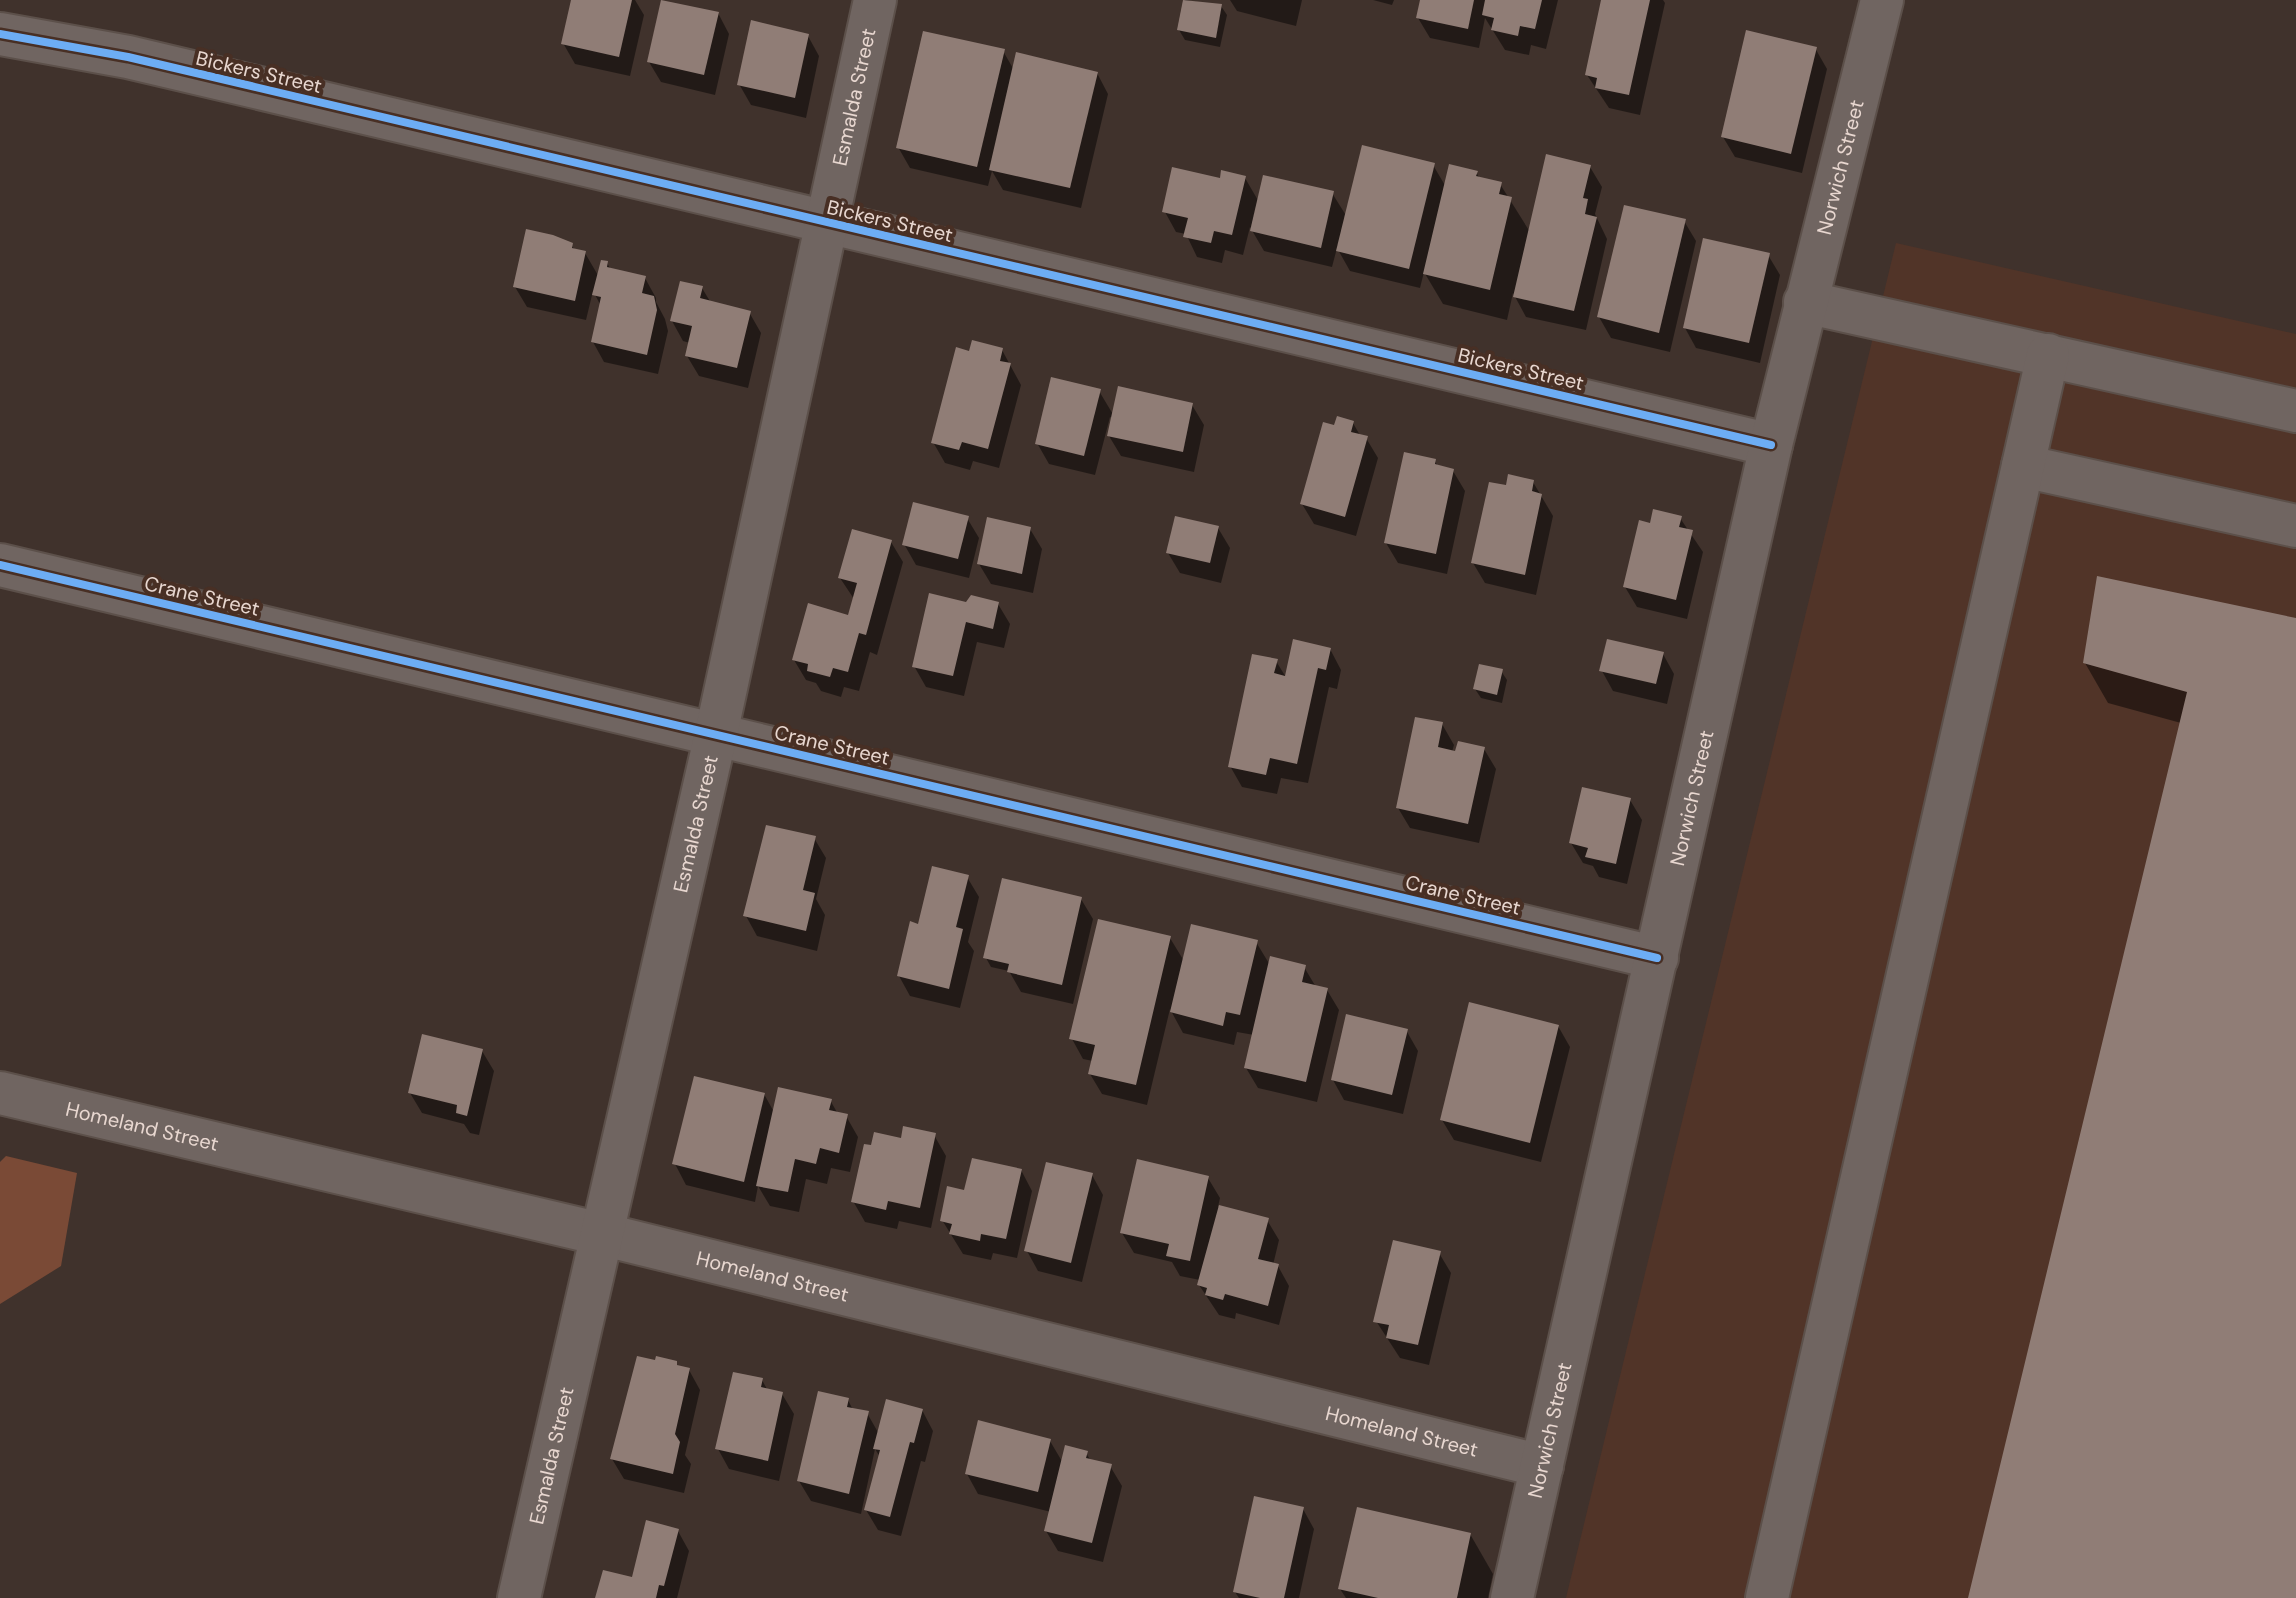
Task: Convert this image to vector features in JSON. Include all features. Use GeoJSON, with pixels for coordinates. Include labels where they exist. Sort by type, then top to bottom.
{"type":"FeatureCollection","features":[{"type":"Feature","properties":{"kind":"street","name":"Esmalda Street"},"geometry":{"type":"LineString","coordinates":[[519,1598],[716,734],[875,0]]}},
{"type":"Feature","properties":{"kind":"street","name":"Norwich Street"},"geometry":{"type":"LineString","coordinates":[[1512,1598],[1771,445],[1882,0]]}},
{"type":"Feature","properties":{"kind":"street","name":"Bickers Street"},"geometry":{"type":"LineString","coordinates":[[0,34],[128,57],[1771,445]]}},
{"type":"Feature","properties":{"kind":"street"},"geometry":{"type":"LineString","coordinates":[[1805,302],[2296,411]]}},
{"type":"Feature","properties":{"kind":"street"},"geometry":{"type":"LineString","coordinates":[[1767,1598],[2048,355]]}},
{"type":"Feature","properties":{"kind":"street"},"geometry":{"type":"LineString","coordinates":[[2023,466],[2296,526]]}},
{"type":"Feature","properties":{"kind":"street","name":"Crane Street"},"geometry":{"type":"LineString","coordinates":[[0,565],[1657,958]]}},
{"type":"Feature","properties":{"kind":"street","name":"Homeland Street"},"geometry":{"type":"LineString","coordinates":[[0,1093],[601,1234],[1542,1466]]}},
{"type":"Feature","properties":{"kind":"shaded area"},"geometry":{"type":"Polygon","coordinates":[[[1896,243],[2296,334],[2296,1598],[1566,1598],[1896,243]]]}},
{"type":"Feature","properties":{"kind":"shaded area"},"geometry":{"type":"Polygon","coordinates":[[[6,1156],[77,1173],[61,1266],[0,1304],[0,1162],[6,1156]]]}},
{"type":"Feature","properties":{"kind":"building"},"geometry":{"type":"Polygon","coordinates":[[[571,0],[632,0],[619,57],[561,44],[571,0]]]}},
{"type":"Feature","properties":{"kind":"building"},"geometry":{"type":"Polygon","coordinates":[[[661,0],[719,12],[704,75],[647,62],[661,0]]]}},
{"type":"Feature","properties":{"kind":"building"},"geometry":{"type":"Polygon","coordinates":[[[1183,0],[1222,4],[1216,38],[1177,30],[1183,0]]]}},
{"type":"Feature","properties":{"kind":"building"},"geometry":{"type":"Polygon","coordinates":[[[1420,0],[1474,0],[1468,29],[1416,18],[1420,0]]]}},
{"type":"Feature","properties":{"kind":"building"},"geometry":{"type":"Polygon","coordinates":[[[1485,0],[1542,0],[1535,29],[1520,26],[1518,36],[1491,30],[1494,18],[1482,15],[1485,0]]]}},
{"type":"Feature","properties":{"kind":"building"},"geometry":{"type":"Polygon","coordinates":[[[1601,0],[1650,0],[1629,95],[1595,88],[1597,78],[1585,75],[1601,0]]]}},
{"type":"Feature","properties":{"kind":"building"},"geometry":{"type":"Polygon","coordinates":[[[751,20],[809,34],[795,98],[737,85],[751,20]]]}},
{"type":"Feature","properties":{"kind":"building"},"geometry":{"type":"Polygon","coordinates":[[[1746,30],[1817,47],[1791,154],[1721,137],[1746,30]]]}},
{"type":"Feature","properties":{"kind":"building"},"geometry":{"type":"Polygon","coordinates":[[[923,31],[1005,49],[977,167],[896,148],[923,31]]]}},
{"type":"Feature","properties":{"kind":"building"},"geometry":{"type":"Polygon","coordinates":[[[1016,52],[1098,72],[1070,188],[989,170],[1016,52]]]}},
{"type":"Feature","properties":{"kind":"building"},"geometry":{"type":"Polygon","coordinates":[[[1362,145],[1435,163],[1409,269],[1336,251],[1362,145]]]}},
{"type":"Feature","properties":{"kind":"building"},"geometry":{"type":"Polygon","coordinates":[[[1546,154],[1591,165],[1583,198],[1588,199],[1585,214],[1597,217],[1574,311],[1513,297],[1546,154]]]}},
{"type":"Feature","properties":{"kind":"building"},"geometry":{"type":"Polygon","coordinates":[[[1449,164],[1478,171],[1476,176],[1502,182],[1499,194],[1512,197],[1490,290],[1423,274],[1449,164]]]}},
{"type":"Feature","properties":{"kind":"building"},"geometry":{"type":"Polygon","coordinates":[[[1172,167],[1220,178],[1221,170],[1246,176],[1232,235],[1214,231],[1211,243],[1183,237],[1188,218],[1162,212],[1172,167]]]}},
{"type":"Feature","properties":{"kind":"building"},"geometry":{"type":"Polygon","coordinates":[[[1263,175],[1334,191],[1321,248],[1250,231],[1263,175]]]}},
{"type":"Feature","properties":{"kind":"building"},"geometry":{"type":"Polygon","coordinates":[[[1624,205],[1686,219],[1659,333],[1597,317],[1624,205]]]}},
{"type":"Feature","properties":{"kind":"building"},"geometry":{"type":"Polygon","coordinates":[[[526,229],[553,235],[573,243],[572,248],[586,251],[575,301],[513,287],[526,229]]]}},
{"type":"Feature","properties":{"kind":"building"},"geometry":{"type":"Polygon","coordinates":[[[1703,238],[1770,253],[1749,343],[1683,328],[1703,238]]]}},
{"type":"Feature","properties":{"kind":"building"},"geometry":{"type":"Polygon","coordinates":[[[601,260],[608,261],[607,267],[646,276],[642,293],[654,296],[657,310],[647,355],[591,342],[601,297],[592,295],[601,260]]]}},
{"type":"Feature","properties":{"kind":"building"},"geometry":{"type":"Polygon","coordinates":[[[680,281],[703,286],[700,298],[751,311],[737,368],[685,356],[692,326],[670,321],[680,281]]]}},
{"type":"Feature","properties":{"kind":"building"},"geometry":{"type":"Polygon","coordinates":[[[972,340],[1003,348],[1000,361],[1011,363],[988,449],[962,442],[959,450],[931,443],[956,347],[969,351],[972,340]]]}},
{"type":"Feature","properties":{"kind":"building"},"geometry":{"type":"Polygon","coordinates":[[[1051,377],[1101,389],[1084,456],[1035,444],[1051,377]]]}},
{"type":"Feature","properties":{"kind":"building"},"geometry":{"type":"Polygon","coordinates":[[[1118,386],[1193,403],[1183,452],[1107,436],[1118,386]]]}},
{"type":"Feature","properties":{"kind":"building"},"geometry":{"type":"Polygon","coordinates":[[[1337,416],[1354,421],[1351,432],[1368,436],[1345,517],[1300,504],[1323,422],[1334,425],[1337,416]]]}},
{"type":"Feature","properties":{"kind":"building"},"geometry":{"type":"Polygon","coordinates":[[[1404,452],[1436,459],[1435,464],[1454,469],[1436,554],[1384,543],[1404,452]]]}},
{"type":"Feature","properties":{"kind":"building"},"geometry":{"type":"Polygon","coordinates":[[[1508,474],[1534,480],[1532,491],[1542,494],[1525,575],[1471,563],[1489,482],[1506,485],[1508,474]]]}},
{"type":"Feature","properties":{"kind":"building"},"geometry":{"type":"Polygon","coordinates":[[[913,502],[969,516],[958,559],[902,545],[913,502]]]}},
{"type":"Feature","properties":{"kind":"building"},"geometry":{"type":"Polygon","coordinates":[[[1653,509],[1682,516],[1679,527],[1693,530],[1676,600],[1623,587],[1639,520],[1650,523],[1653,509]]]}},
{"type":"Feature","properties":{"kind":"building"},"geometry":{"type":"Polygon","coordinates":[[[1175,516],[1219,526],[1210,563],[1166,553],[1175,516]]]}},
{"type":"Feature","properties":{"kind":"building"},"geometry":{"type":"Polygon","coordinates":[[[987,517],[1031,527],[1022,574],[977,564],[987,517]]]}},
{"type":"Feature","properties":{"kind":"building"},"geometry":{"type":"Polygon","coordinates":[[[852,529],[892,540],[866,635],[859,633],[848,672],[833,668],[830,677],[807,671],[808,664],[792,660],[808,603],[848,615],[857,583],[838,578],[852,529]]]}},
{"type":"Feature","properties":{"kind":"building"},"geometry":{"type":"Polygon","coordinates":[[[2097,576],[2296,618],[2296,1598],[1968,1598],[2187,692],[2083,663],[2097,576]]]}},
{"type":"Feature","properties":{"kind":"building"},"geometry":{"type":"Polygon","coordinates":[[[929,593],[966,602],[971,595],[999,602],[993,629],[966,622],[953,676],[912,667],[929,593]]]}},
{"type":"Feature","properties":{"kind":"building"},"geometry":{"type":"Polygon","coordinates":[[[1293,639],[1331,648],[1326,670],[1318,668],[1297,764],[1270,758],[1266,775],[1228,767],[1252,654],[1278,659],[1274,673],[1285,676],[1293,639]]]}},
{"type":"Feature","properties":{"kind":"building"},"geometry":{"type":"Polygon","coordinates":[[[1607,639],[1664,652],[1656,684],[1599,671],[1607,639]]]}},
{"type":"Feature","properties":{"kind":"building"},"geometry":{"type":"Polygon","coordinates":[[[1479,664],[1503,669],[1497,695],[1473,689],[1479,664]]]}},
{"type":"Feature","properties":{"kind":"building"},"geometry":{"type":"Polygon","coordinates":[[[1415,717],[1443,722],[1438,747],[1455,751],[1458,741],[1485,747],[1468,824],[1396,808],[1415,717]]]}},
{"type":"Feature","properties":{"kind":"building"},"geometry":{"type":"Polygon","coordinates":[[[1582,787],[1631,798],[1616,864],[1585,857],[1588,848],[1569,843],[1582,787]]]}},
{"type":"Feature","properties":{"kind":"building"},"geometry":{"type":"Polygon","coordinates":[[[766,825],[816,836],[803,890],[815,893],[806,931],[743,916],[766,825]]]}},
{"type":"Feature","properties":{"kind":"building"},"geometry":{"type":"Polygon","coordinates":[[[932,866],[969,875],[956,927],[963,929],[949,989],[897,976],[910,921],[918,924],[932,866]]]}},
{"type":"Feature","properties":{"kind":"building"},"geometry":{"type":"Polygon","coordinates":[[[1002,878],[1082,897],[1062,985],[1007,972],[1009,964],[983,958],[1002,878]]]}},
{"type":"Feature","properties":{"kind":"building"},"geometry":{"type":"Polygon","coordinates":[[[1098,919],[1171,936],[1136,1085],[1088,1074],[1095,1045],[1069,1039],[1098,919]]]}},
{"type":"Feature","properties":{"kind":"building"},"geometry":{"type":"Polygon","coordinates":[[[1191,924],[1258,940],[1240,1015],[1226,1012],[1223,1026],[1170,1012],[1191,924]]]}},
{"type":"Feature","properties":{"kind":"building"},"geometry":{"type":"Polygon","coordinates":[[[1270,956],[1306,965],[1302,982],[1328,988],[1306,1082],[1244,1068],[1270,956]]]}},
{"type":"Feature","properties":{"kind":"building"},"geometry":{"type":"Polygon","coordinates":[[[1469,1002],[1559,1025],[1530,1143],[1440,1120],[1469,1002]]]}},
{"type":"Feature","properties":{"kind":"building"},"geometry":{"type":"Polygon","coordinates":[[[1346,1014],[1408,1029],[1392,1095],[1331,1080],[1346,1014]]]}},
{"type":"Feature","properties":{"kind":"building"},"geometry":{"type":"Polygon","coordinates":[[[422,1034],[483,1049],[467,1116],[456,1113],[457,1105],[408,1093],[422,1034]]]}},
{"type":"Feature","properties":{"kind":"building"},"geometry":{"type":"Polygon","coordinates":[[[694,1076],[765,1093],[744,1182],[672,1164],[694,1076]]]}},
{"type":"Feature","properties":{"kind":"building"},"geometry":{"type":"Polygon","coordinates":[[[778,1087],[832,1099],[829,1110],[848,1114],[839,1153],[820,1148],[816,1164],[795,1159],[788,1192],[756,1186],[778,1087]]]}},
{"type":"Feature","properties":{"kind":"building"},"geometry":{"type":"Polygon","coordinates":[[[903,1126],[936,1133],[920,1208],[888,1201],[886,1210],[851,1202],[864,1144],[871,1145],[874,1132],[901,1138],[903,1126]]]}},
{"type":"Feature","properties":{"kind":"building"},"geometry":{"type":"Polygon","coordinates":[[[972,1158],[1022,1169],[1006,1239],[981,1234],[980,1241],[949,1234],[952,1224],[940,1221],[947,1186],[964,1190],[972,1158]]]}},
{"type":"Feature","properties":{"kind":"building"},"geometry":{"type":"Polygon","coordinates":[[[1137,1159],[1209,1176],[1190,1261],[1166,1256],[1169,1244],[1120,1233],[1137,1159]]]}},
{"type":"Feature","properties":{"kind":"building"},"geometry":{"type":"Polygon","coordinates":[[[1046,1162],[1093,1173],[1071,1263],[1024,1251],[1046,1162]]]}},
{"type":"Feature","properties":{"kind":"building"},"geometry":{"type":"Polygon","coordinates":[[[1219,1205],[1269,1218],[1258,1259],[1279,1264],[1268,1306],[1225,1294],[1223,1300],[1205,1295],[1207,1288],[1197,1285],[1219,1205]]]}},
{"type":"Feature","properties":{"kind":"building"},"geometry":{"type":"Polygon","coordinates":[[[1393,1240],[1441,1251],[1418,1345],[1386,1338],[1389,1325],[1373,1322],[1393,1240]]]}},
{"type":"Feature","properties":{"kind":"building"},"geometry":{"type":"Polygon","coordinates":[[[637,1356],[655,1360],[656,1356],[690,1368],[675,1434],[680,1442],[673,1474],[610,1459],[637,1356]]]}},
{"type":"Feature","properties":{"kind":"building"},"geometry":{"type":"Polygon","coordinates":[[[733,1372],[763,1378],[761,1387],[783,1392],[768,1461],[715,1449],[733,1372]]]}},
{"type":"Feature","properties":{"kind":"building"},"geometry":{"type":"Polygon","coordinates":[[[818,1391],[849,1398],[847,1407],[869,1411],[849,1494],[797,1481],[818,1391]]]}},
{"type":"Feature","properties":{"kind":"building"},"geometry":{"type":"Polygon","coordinates":[[[886,1399],[923,1409],[914,1443],[910,1442],[890,1517],[864,1510],[880,1450],[873,1449],[886,1399]]]}},
{"type":"Feature","properties":{"kind":"building"},"geometry":{"type":"Polygon","coordinates":[[[978,1420],[1051,1439],[1038,1492],[965,1474],[978,1420]]]}},
{"type":"Feature","properties":{"kind":"building"},"geometry":{"type":"Polygon","coordinates":[[[1065,1445],[1088,1451],[1086,1458],[1112,1464],[1092,1543],[1044,1531],[1065,1445]]]}},
{"type":"Feature","properties":{"kind":"building"},"geometry":{"type":"Polygon","coordinates":[[[1254,1496],[1304,1507],[1284,1598],[1260,1598],[1233,1592],[1254,1496]]]}},
{"type":"Feature","properties":{"kind":"building"},"geometry":{"type":"Polygon","coordinates":[[[1357,1507],[1471,1533],[1457,1598],[1378,1598],[1338,1589],[1357,1507]]]}},
{"type":"Feature","properties":{"kind":"building"},"geometry":{"type":"Polygon","coordinates":[[[646,1520],[679,1529],[664,1586],[659,1585],[656,1598],[595,1598],[603,1570],[632,1577],[646,1520]]]}},
{"type":"Feature","properties":{"kind":"cycle path"},"geometry":{"type":"LineString","coordinates":[[0,34],[128,57],[1771,445]]}},
{"type":"Feature","properties":{"kind":"cycle path"},"geometry":{"type":"LineString","coordinates":[[0,565],[1657,958]]}}]}
